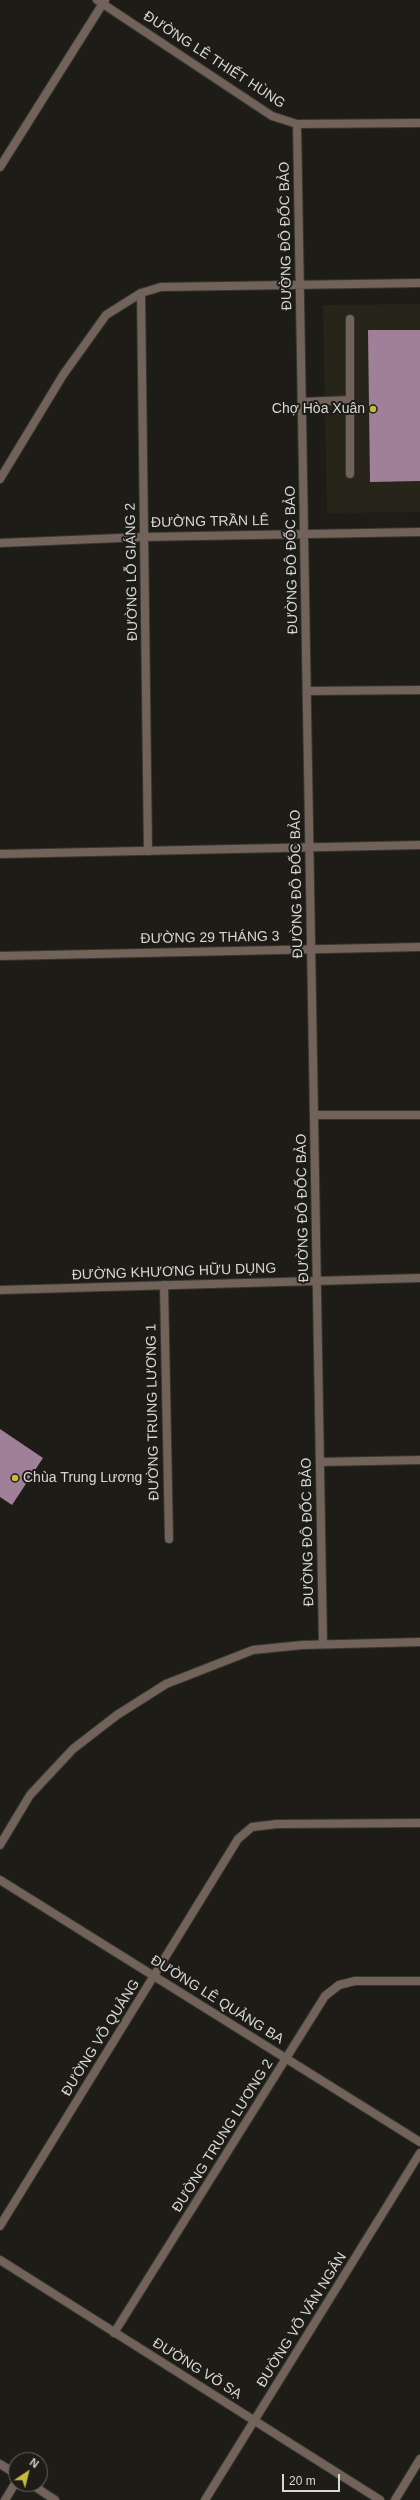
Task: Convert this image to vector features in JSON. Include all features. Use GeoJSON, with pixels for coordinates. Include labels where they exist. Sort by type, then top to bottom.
{"type":"FeatureCollection","features":[{"type":"Feature","properties":{"kind":"street","name":"ĐƯỜNG LÊ THIẾT HÙNG"},"geometry":{"type":"LineString","coordinates":[[101,1],[272,116],[297,124],[420,123]]}},
{"type":"Feature","properties":{"kind":"street"},"geometry":{"type":"LineString","coordinates":[[0,167],[101,1]]}},
{"type":"Feature","properties":{"kind":"street","name":"ĐƯỜNG ĐÔ ĐỐC BẢO"},"geometry":{"type":"LineString","coordinates":[[297,124],[323,1644]]}},
{"type":"Feature","properties":{"kind":"street"},"geometry":{"type":"LineString","coordinates":[[0,479],[63,376],[106,315],[141,293],[161,287],[420,283]]}},
{"type":"Feature","properties":{"kind":"street","name":"ĐƯỜNG LỖ GIÁNG 2"},"geometry":{"type":"LineString","coordinates":[[141,293],[148,851]]}},
{"type":"Feature","properties":{"kind":"street"},"geometry":{"type":"LineString","coordinates":[[350,319],[350,474]]}},
{"type":"Feature","properties":{"kind":"street"},"geometry":{"type":"LineString","coordinates":[[302,402],[350,400]]}},
{"type":"Feature","properties":{"kind":"street","name":"ĐƯỜNG TRẦN LÊ"},"geometry":{"type":"LineString","coordinates":[[0,543],[144,537],[420,532]]}},
{"type":"Feature","properties":{"kind":"street"},"geometry":{"type":"LineString","coordinates":[[307,691],[420,690]]}},
{"type":"Feature","properties":{"kind":"street"},"geometry":{"type":"LineString","coordinates":[[0,854],[420,845]]}},
{"type":"Feature","properties":{"kind":"street","name":"ĐƯỜNG 29 THÁNG 3"},"geometry":{"type":"LineString","coordinates":[[0,956],[420,947]]}},
{"type":"Feature","properties":{"kind":"street"},"geometry":{"type":"LineString","coordinates":[[314,1115],[420,1115]]}},
{"type":"Feature","properties":{"kind":"street","name":"ĐƯỜNG KHƯƠNG HỮU DỤNG"},"geometry":{"type":"LineString","coordinates":[[0,1290],[420,1278]]}},
{"type":"Feature","properties":{"kind":"street","name":"ĐƯỜNG TRUNG LƯƠNG 1"},"geometry":{"type":"LineString","coordinates":[[164,1285],[169,1539]]}},
{"type":"Feature","properties":{"kind":"street"},"geometry":{"type":"LineString","coordinates":[[320,1462],[420,1460]]}},
{"type":"Feature","properties":{"kind":"street"},"geometry":{"type":"LineString","coordinates":[[0,1845],[30,1795],[73,1749],[117,1716],[166,1684],[253,1650],[323,1644],[420,1642]]}},
{"type":"Feature","properties":{"kind":"street","name":"ĐƯỜNG VÕ QUẢNG"},"geometry":{"type":"LineString","coordinates":[[0,2226],[238,1839],[252,1827],[277,1824],[420,1823]]}},
{"type":"Feature","properties":{"kind":"street","name":"ĐƯỜNG LÊ QUẢNG BA"},"geometry":{"type":"LineString","coordinates":[[0,1880],[420,2142]]}},
{"type":"Feature","properties":{"kind":"street","name":"ĐƯỜNG TRUNG LƯƠNG 2"},"geometry":{"type":"LineString","coordinates":[[114,2332],[287,2059],[325,1996],[339,1985],[355,1981],[420,1981]]}},
{"type":"Feature","properties":{"kind":"street","name":"ĐƯỜNG VÕ VĂN NGÂN"},"geometry":{"type":"LineString","coordinates":[[206,2500],[420,2153]]}},
{"type":"Feature","properties":{"kind":"street","name":"ĐƯỜNG VÕ SẠ"},"geometry":{"type":"LineString","coordinates":[[0,2260],[380,2500]]}},
{"type":"Feature","properties":{"kind":"street"},"geometry":{"type":"LineString","coordinates":[[396,2500],[420,2459]]}},
{"type":"Feature","properties":{"kind":"street"},"geometry":{"type":"LineString","coordinates":[[43,2492],[55,2500]]}},
{"type":"Feature","properties":{"kind":"shaded area","name":"Chợ Hòa Xuân"},"geometry":{"type":"Polygon","coordinates":[[[420,304],[420,512],[327,513],[323,305],[420,304]]]}},
{"type":"Feature","properties":{"kind":"building"},"geometry":{"type":"Polygon","coordinates":[[[368,330],[420,330],[420,481],[370,482],[368,330]]]}},
{"type":"Feature","properties":{"kind":"building","name":"Chùa Trung Lương"},"geometry":{"type":"Polygon","coordinates":[[[0,1429],[43,1458],[12,1505],[0,1497],[0,1429]]]}},
{"type":"Feature","properties":{"kind":"place","name":"Chợ Hòa Xuân"},"geometry":{"type":"Point","coordinates":[373,409]}},
{"type":"Feature","properties":{"kind":"place","name":"Chùa Trung Lương"},"geometry":{"type":"Point","coordinates":[15,1478]}}]}
